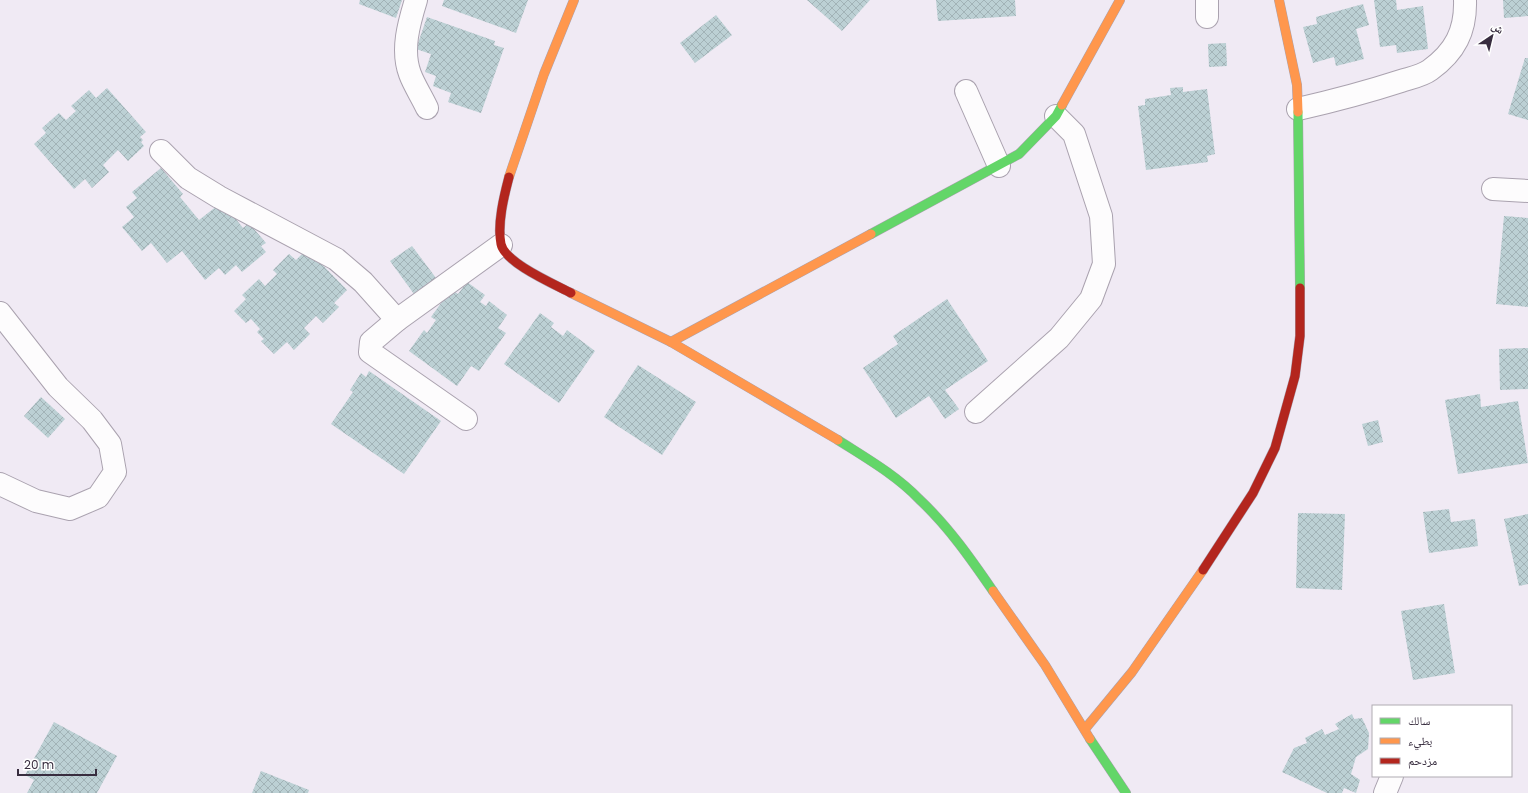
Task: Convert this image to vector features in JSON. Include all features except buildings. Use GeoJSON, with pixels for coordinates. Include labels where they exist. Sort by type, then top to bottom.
{"type":"FeatureCollection","features":[{"type":"Feature","properties":{"kind":"street"},"geometry":{"type":"LineString","coordinates":[[416,0],[409,23],[406,46],[410,73],[427,108]]}},
{"type":"Feature","properties":{"kind":"street"},"geometry":{"type":"LineString","coordinates":[[574,0],[544,74],[509,177],[501,212],[501,245],[515,263],[555,285],[671,342],[826,432],[881,468],[919,498],[962,546],[1045,665],[1104,762],[1126,793]]}},
{"type":"Feature","properties":{"kind":"street"},"geometry":{"type":"LineString","coordinates":[[671,342],[1019,154],[1056,116],[1120,0]]}},
{"type":"Feature","properties":{"kind":"street"},"geometry":{"type":"LineString","coordinates":[[1085,729],[1132,672],[1223,542],[1254,493],[1274,448],[1295,376],[1300,336],[1297,85],[1279,0]]}},
{"type":"Feature","properties":{"kind":"street"},"geometry":{"type":"LineString","coordinates":[[1298,109],[1360,94],[1429,71],[1447,55],[1460,37],[1465,16],[1465,0]]}},
{"type":"Feature","properties":{"kind":"street"},"geometry":{"type":"LineString","coordinates":[[966,92],[999,166]]}},
{"type":"Feature","properties":{"kind":"street"},"geometry":{"type":"LineString","coordinates":[[976,412],[1059,338],[1091,300],[1104,264],[1102,216],[1074,134],[1056,116]]}},
{"type":"Feature","properties":{"kind":"street"},"geometry":{"type":"LineString","coordinates":[[161,151],[188,178],[206,190],[336,259],[363,282],[397,320]]}},
{"type":"Feature","properties":{"kind":"street"},"geometry":{"type":"LineString","coordinates":[[1493,189],[1528,190]]}},
{"type":"Feature","properties":{"kind":"street"},"geometry":{"type":"LineString","coordinates":[[466,419],[370,352],[371,342],[397,320],[501,245]]}},
{"type":"Feature","properties":{"kind":"street"},"geometry":{"type":"LineString","coordinates":[[0,313],[58,387],[92,420],[110,444],[115,472],[98,496],[70,509],[36,501],[0,484]]}},
{"type":"Feature","properties":{"kind":"street"},"geometry":{"type":"LineString","coordinates":[[1386,793],[1392,777]]}},
{"type":"Feature","properties":{"kind":"traffic: fast"},"geometry":{"type":"LineString","coordinates":[[871,234],[1019,154],[1056,116],[1062,105]]}},
{"type":"Feature","properties":{"kind":"traffic: fast"},"geometry":{"type":"LineString","coordinates":[[1298,112],[1300,288]]}},
{"type":"Feature","properties":{"kind":"traffic: fast"},"geometry":{"type":"LineString","coordinates":[[838,440],[901,482],[930,509],[968,555],[993,591]]}},
{"type":"Feature","properties":{"kind":"traffic: fast"},"geometry":{"type":"LineString","coordinates":[[1090,739],[1126,793]]}},
{"type":"Feature","properties":{"kind":"traffic: slow"},"geometry":{"type":"LineString","coordinates":[[509,177],[544,74],[574,0]]}},
{"type":"Feature","properties":{"kind":"traffic: slow"},"geometry":{"type":"LineString","coordinates":[[1062,105],[1120,0]]}},
{"type":"Feature","properties":{"kind":"traffic: slow"},"geometry":{"type":"LineString","coordinates":[[1279,0],[1297,85],[1298,112]]}},
{"type":"Feature","properties":{"kind":"traffic: slow"},"geometry":{"type":"LineString","coordinates":[[671,342],[871,234]]}},
{"type":"Feature","properties":{"kind":"traffic: slow"},"geometry":{"type":"LineString","coordinates":[[571,293],[671,342],[838,440]]}},
{"type":"Feature","properties":{"kind":"traffic: slow"},"geometry":{"type":"LineString","coordinates":[[1085,729],[1132,672],[1203,570]]}},
{"type":"Feature","properties":{"kind":"traffic: slow"},"geometry":{"type":"LineString","coordinates":[[993,591],[1045,665],[1090,739]]}},
{"type":"Feature","properties":{"kind":"traffic: jam"},"geometry":{"type":"LineString","coordinates":[[509,177],[500,219],[500,236],[504,251],[520,265],[542,279],[571,293]]}},
{"type":"Feature","properties":{"kind":"traffic: jam"},"geometry":{"type":"LineString","coordinates":[[1203,570],[1253,493],[1275,448],[1295,376],[1300,336],[1300,288]]}}]}
